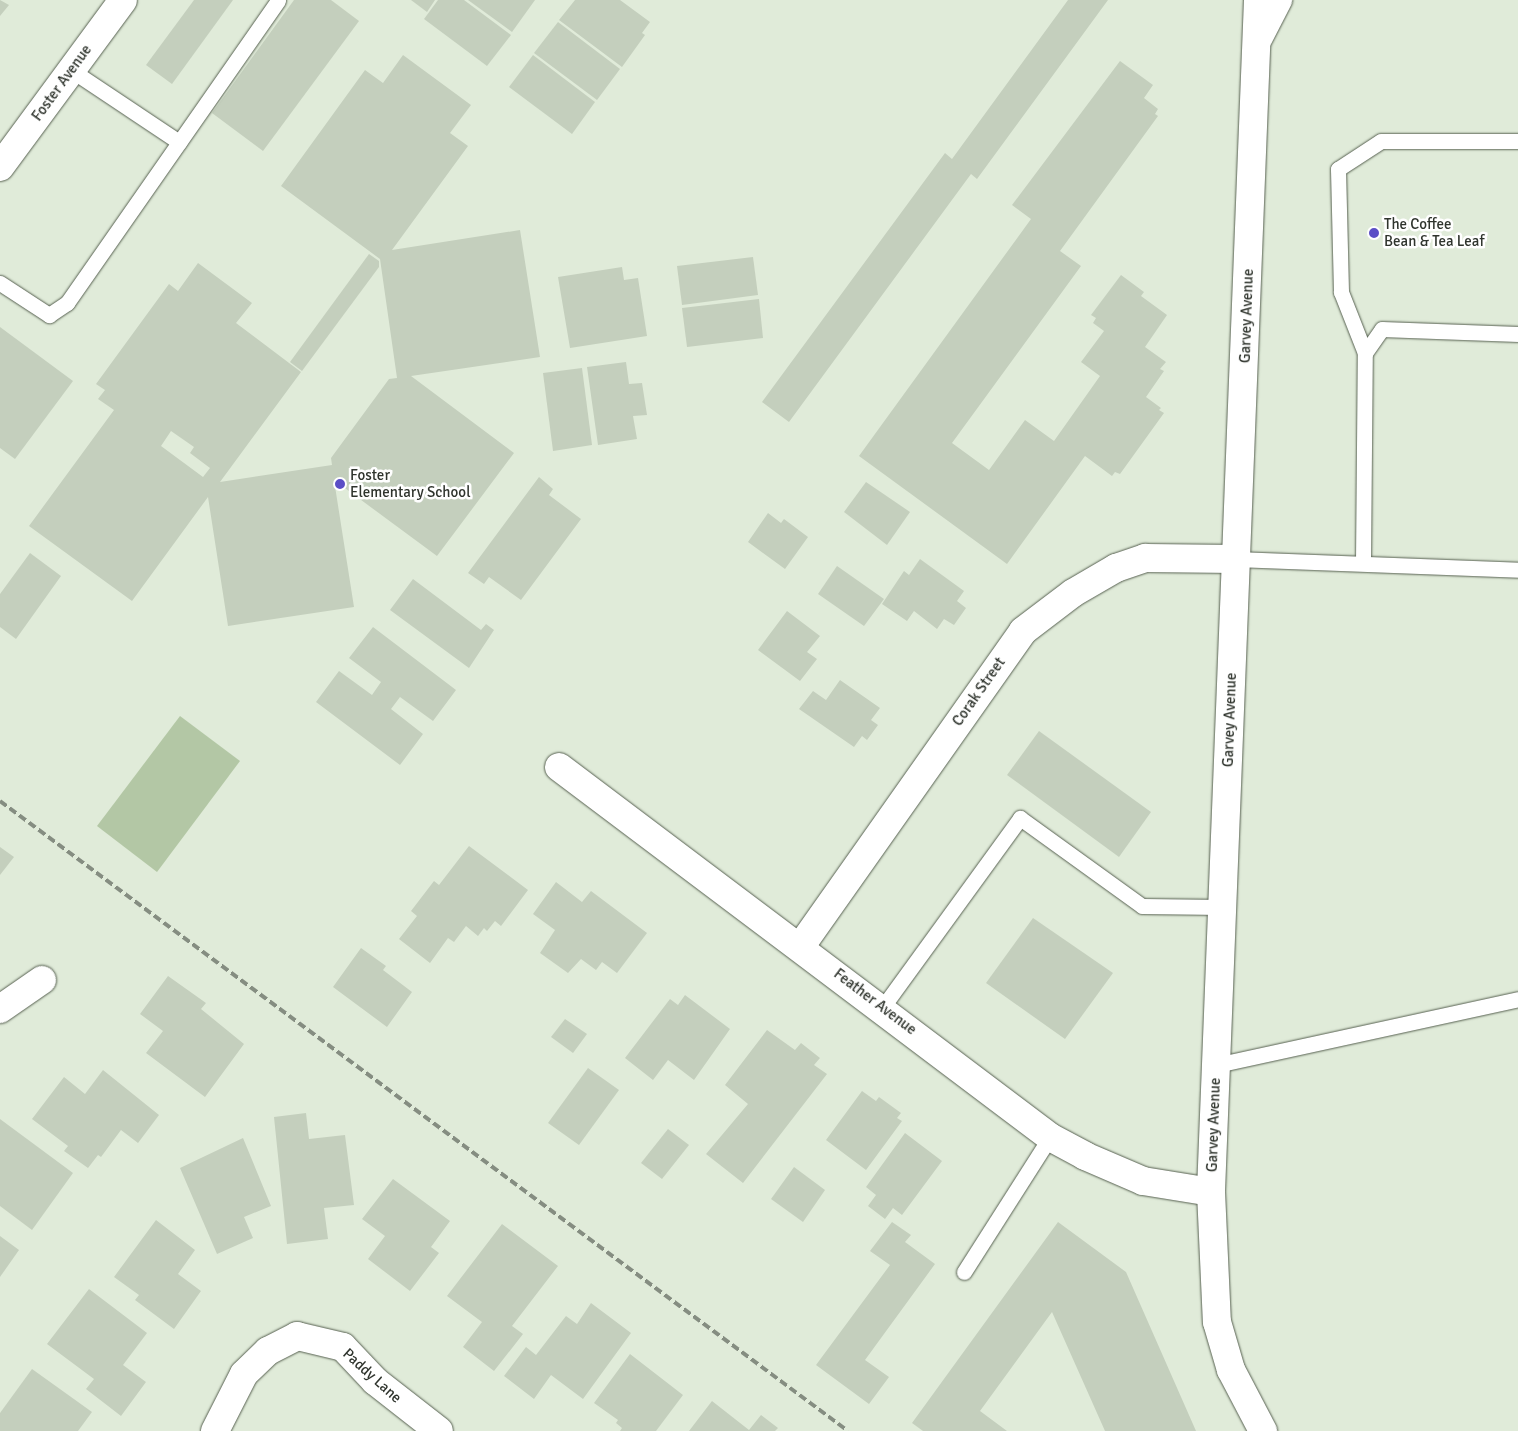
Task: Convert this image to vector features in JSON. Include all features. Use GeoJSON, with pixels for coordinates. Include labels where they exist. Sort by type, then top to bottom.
{"type":"FeatureCollection","features":[{"type":"Feature","properties":{"kind":"main road","name":"Foster Avenue"},"geometry":{"type":"LineString","coordinates":[[0,167],[123,0]]}},
{"type":"Feature","properties":{"kind":"main road","name":"Garvey Avenue"},"geometry":{"type":"LineString","coordinates":[[1258,0],[1211,1192],[1218,1322],[1231,1370],[1263,1431]]}},
{"type":"Feature","properties":{"kind":"main road"},"geometry":{"type":"LineString","coordinates":[[1258,37],[1278,0]]}},
{"type":"Feature","properties":{"kind":"main road","name":"Corak Street"},"geometry":{"type":"LineString","coordinates":[[801,946],[1023,631],[1073,593],[1116,568],[1145,558],[1236,559]]}},
{"type":"Feature","properties":{"kind":"main road","name":"Feather Avenue"},"geometry":{"type":"LineString","coordinates":[[559,767],[801,946],[1050,1136],[1085,1156],[1143,1181],[1211,1192]]}},
{"type":"Feature","properties":{"kind":"main road"},"geometry":{"type":"LineString","coordinates":[[0,1009],[42,980]]}},
{"type":"Feature","properties":{"kind":"main road","name":"Paddy Lane"},"geometry":{"type":"LineString","coordinates":[[215,1431],[244,1374],[268,1351],[298,1336],[343,1347],[374,1381],[439,1431]]}},
{"type":"Feature","properties":{"kind":"lane"},"geometry":{"type":"LineString","coordinates":[[0,283],[49,315],[67,303],[278,0]]}},
{"type":"Feature","properties":{"kind":"lane"},"geometry":{"type":"LineString","coordinates":[[71,70],[179,142]]}},
{"type":"Feature","properties":{"kind":"lane"},"geometry":{"type":"LineString","coordinates":[[1363,562],[1365,353],[1341,292],[1338,169],[1381,141],[1518,141]]}},
{"type":"Feature","properties":{"kind":"lane"},"geometry":{"type":"LineString","coordinates":[[1365,353],[1382,330],[1518,334]]}},
{"type":"Feature","properties":{"kind":"lane"},"geometry":{"type":"LineString","coordinates":[[1236,559],[1363,562],[1518,570]]}},
{"type":"Feature","properties":{"kind":"lane"},"geometry":{"type":"LineString","coordinates":[[882,1008],[1020,818],[1142,906],[1223,907]]}},
{"type":"Feature","properties":{"kind":"lane"},"geometry":{"type":"LineString","coordinates":[[1216,1065],[1518,999]]}},
{"type":"Feature","properties":{"kind":"lane"},"geometry":{"type":"LineString","coordinates":[[964,1272],[1050,1136]]}},
{"type":"Feature","properties":{"kind":"green space"},"geometry":{"type":"Polygon","coordinates":[[[180,716],[240,761],[157,872],[97,826],[180,716]]]}},
{"type":"Feature","properties":{"kind":"building"},"geometry":{"type":"Polygon","coordinates":[[[0,0],[9,5],[0,16],[0,0]]]}},
{"type":"Feature","properties":{"kind":"building"},"geometry":{"type":"Polygon","coordinates":[[[194,0],[233,0],[172,84],[146,65],[194,0]]]}},
{"type":"Feature","properties":{"kind":"building"},"geometry":{"type":"Polygon","coordinates":[[[294,0],[331,0],[359,21],[263,151],[212,113],[294,0]]]}},
{"type":"Feature","properties":{"kind":"building"},"geometry":{"type":"Polygon","coordinates":[[[411,0],[435,0],[427,12],[411,0]]]}},
{"type":"Feature","properties":{"kind":"building"},"geometry":{"type":"Polygon","coordinates":[[[438,0],[464,0],[511,35],[487,66],[424,19],[438,0]]]}},
{"type":"Feature","properties":{"kind":"building"},"geometry":{"type":"Polygon","coordinates":[[[468,0],[535,0],[512,32],[468,0]]]}},
{"type":"Feature","properties":{"kind":"building"},"geometry":{"type":"Polygon","coordinates":[[[575,0],[620,0],[650,22],[642,33],[645,35],[622,67],[559,20],[575,0]]]}},
{"type":"Feature","properties":{"kind":"building"},"geometry":{"type":"Polygon","coordinates":[[[1068,0],[1108,0],[977,179],[971,174],[789,422],[762,402],[945,153],[952,159],[1068,0]]]}},
{"type":"Feature","properties":{"kind":"building"},"geometry":{"type":"Polygon","coordinates":[[[558,22],[620,69],[597,100],[534,53],[558,22]]]}},
{"type":"Feature","properties":{"kind":"building"},"geometry":{"type":"Polygon","coordinates":[[[403,55],[471,105],[450,133],[468,146],[392,250],[520,230],[540,357],[411,376],[514,453],[437,556],[334,480],[354,607],[228,626],[208,497],[132,601],[29,526],[114,410],[98,399],[105,390],[96,384],[169,284],[178,291],[198,263],[252,303],[236,323],[301,372],[220,482],[332,465],[331,458],[389,379],[397,378],[380,259],[281,186],[365,70],[383,83],[403,55]],[[171,431],[161,446],[203,477],[210,468],[190,453],[194,447],[171,431]]]}},
{"type":"Feature","properties":{"kind":"building"},"geometry":{"type":"Polygon","coordinates":[[[533,55],[595,102],[572,134],[509,87],[533,55]]]}},
{"type":"Feature","properties":{"kind":"building"},"geometry":{"type":"Polygon","coordinates":[[[1120,61],[1153,85],[1144,98],[1158,109],[1155,114],[1158,116],[1060,251],[1081,266],[952,443],[989,470],[1025,420],[1054,441],[1100,376],[1081,362],[1104,331],[1093,323],[1096,318],[1091,315],[1121,275],[1144,292],[1141,296],[1167,315],[1145,347],[1166,362],[1160,369],[1164,371],[1146,397],[1161,408],[1159,410],[1164,413],[1120,474],[1115,472],[1112,476],[1085,456],[1007,564],[859,456],[1031,219],[1012,205],[1120,61]]]}},
{"type":"Feature","properties":{"kind":"building"},"geometry":{"type":"Polygon","coordinates":[[[369,254],[379,261],[379,267],[302,371],[290,362],[369,254]]]}},
{"type":"Feature","properties":{"kind":"building"},"geometry":{"type":"Polygon","coordinates":[[[753,257],[758,295],[682,305],[677,266],[753,257]]]}},
{"type":"Feature","properties":{"kind":"building"},"geometry":{"type":"Polygon","coordinates":[[[622,267],[624,280],[638,278],[647,336],[570,348],[558,277],[622,267]]]}},
{"type":"Feature","properties":{"kind":"building"},"geometry":{"type":"Polygon","coordinates":[[[759,299],[763,338],[687,347],[682,308],[759,299]]]}},
{"type":"Feature","properties":{"kind":"building"},"geometry":{"type":"Polygon","coordinates":[[[0,327],[73,381],[15,459],[0,448],[0,327]]]}},
{"type":"Feature","properties":{"kind":"building"},"geometry":{"type":"Polygon","coordinates":[[[626,362],[629,384],[642,383],[647,415],[633,416],[637,439],[598,445],[587,367],[626,362]]]}},
{"type":"Feature","properties":{"kind":"building"},"geometry":{"type":"Polygon","coordinates":[[[582,368],[592,445],[553,451],[543,373],[582,368]]]}},
{"type":"Feature","properties":{"kind":"building"},"geometry":{"type":"Polygon","coordinates":[[[539,477],[553,489],[549,495],[581,519],[521,600],[489,577],[484,584],[468,573],[539,477]]]}},
{"type":"Feature","properties":{"kind":"building"},"geometry":{"type":"Polygon","coordinates":[[[866,482],[910,512],[887,545],[844,512],[866,482]]]}},
{"type":"Feature","properties":{"kind":"building"},"geometry":{"type":"Polygon","coordinates":[[[768,513],[781,523],[784,519],[808,537],[785,569],[748,542],[768,513]]]}},
{"type":"Feature","properties":{"kind":"building"},"geometry":{"type":"Polygon","coordinates":[[[30,553],[61,576],[16,639],[0,627],[0,594],[30,553]]]}},
{"type":"Feature","properties":{"kind":"building"},"geometry":{"type":"Polygon","coordinates":[[[920,559],[964,591],[957,601],[966,608],[954,625],[944,619],[937,629],[914,611],[907,621],[882,604],[904,571],[909,575],[920,559]]]}},
{"type":"Feature","properties":{"kind":"building"},"geometry":{"type":"Polygon","coordinates":[[[837,566],[884,599],[864,626],[818,594],[837,566]]]}},
{"type":"Feature","properties":{"kind":"building"},"geometry":{"type":"Polygon","coordinates":[[[413,579],[481,630],[486,624],[494,630],[469,668],[390,610],[413,579]]]}},
{"type":"Feature","properties":{"kind":"building"},"geometry":{"type":"Polygon","coordinates":[[[787,611],[820,636],[807,652],[817,659],[800,681],[758,650],[787,611]]]}},
{"type":"Feature","properties":{"kind":"building"},"geometry":{"type":"Polygon","coordinates":[[[373,627],[456,690],[433,721],[400,697],[391,709],[423,734],[400,765],[316,702],[339,671],[372,695],[381,682],[349,658],[373,627]]]}},
{"type":"Feature","properties":{"kind":"building"},"geometry":{"type":"Polygon","coordinates":[[[840,680],[880,708],[871,720],[878,725],[867,740],[862,736],[854,747],[799,709],[813,691],[826,700],[840,680]]]}},
{"type":"Feature","properties":{"kind":"building"},"geometry":{"type":"Polygon","coordinates":[[[1039,731],[1151,812],[1119,857],[1007,775],[1039,731]]]}},
{"type":"Feature","properties":{"kind":"building"},"geometry":{"type":"Polygon","coordinates":[[[469,846],[528,890],[501,926],[495,921],[487,931],[484,928],[478,936],[466,926],[454,942],[448,938],[430,963],[399,939],[417,916],[411,911],[434,881],[439,885],[469,846]]]}},
{"type":"Feature","properties":{"kind":"building"},"geometry":{"type":"Polygon","coordinates":[[[0,847],[14,857],[0,875],[0,847]]]}},
{"type":"Feature","properties":{"kind":"building"},"geometry":{"type":"Polygon","coordinates":[[[556,882],[582,902],[591,891],[647,933],[617,973],[602,962],[596,970],[581,959],[568,973],[540,953],[555,930],[533,914],[556,882]]]}},
{"type":"Feature","properties":{"kind":"building"},"geometry":{"type":"Polygon","coordinates":[[[1033,918],[1113,973],[1065,1039],[986,983],[1033,918]]]}},
{"type":"Feature","properties":{"kind":"building"},"geometry":{"type":"Polygon","coordinates":[[[361,948],[386,966],[383,970],[412,992],[387,1027],[333,987],[361,948]]]}},
{"type":"Feature","properties":{"kind":"building"},"geometry":{"type":"Polygon","coordinates":[[[168,976],[206,1003],[201,1009],[244,1044],[205,1097],[146,1053],[163,1031],[140,1014],[168,976]]]}},
{"type":"Feature","properties":{"kind":"building"},"geometry":{"type":"Polygon","coordinates":[[[685,995],[730,1029],[694,1080],[668,1060],[653,1080],[625,1058],[670,999],[678,1005],[685,995]]]}},
{"type":"Feature","properties":{"kind":"building"},"geometry":{"type":"Polygon","coordinates":[[[565,1019],[587,1034],[573,1053],[551,1037],[565,1019]]]}},
{"type":"Feature","properties":{"kind":"building"},"geometry":{"type":"Polygon","coordinates":[[[767,1030],[795,1050],[801,1043],[820,1058],[814,1065],[827,1074],[743,1183],[706,1154],[748,1104],[725,1085],[767,1030]]]}},
{"type":"Feature","properties":{"kind":"building"},"geometry":{"type":"Polygon","coordinates":[[[588,1068],[619,1090],[579,1145],[548,1123],[588,1068]]]}},
{"type":"Feature","properties":{"kind":"building"},"geometry":{"type":"Polygon","coordinates":[[[103,1070],[159,1115],[138,1143],[121,1130],[101,1157],[98,1155],[88,1168],[64,1151],[68,1146],[32,1119],[64,1077],[85,1094],[103,1070]]]}},
{"type":"Feature","properties":{"kind":"building"},"geometry":{"type":"Polygon","coordinates":[[[862,1091],[876,1101],[879,1097],[901,1113],[897,1118],[902,1121],[866,1170],[826,1140],[862,1091]]]}},
{"type":"Feature","properties":{"kind":"building"},"geometry":{"type":"Polygon","coordinates":[[[306,1113],[309,1139],[345,1135],[354,1205],[324,1208],[328,1239],[287,1244],[274,1117],[306,1113]]]}},
{"type":"Feature","properties":{"kind":"building"},"geometry":{"type":"Polygon","coordinates":[[[0,1119],[73,1173],[32,1230],[0,1206],[0,1119]]]}},
{"type":"Feature","properties":{"kind":"building"},"geometry":{"type":"Polygon","coordinates":[[[668,1129],[689,1145],[662,1179],[641,1163],[668,1129]]]}},
{"type":"Feature","properties":{"kind":"building"},"geometry":{"type":"Polygon","coordinates":[[[905,1133],[942,1161],[902,1215],[893,1208],[885,1219],[868,1206],[876,1195],[866,1187],[905,1133]]]}},
{"type":"Feature","properties":{"kind":"building"},"geometry":{"type":"Polygon","coordinates":[[[243,1138],[271,1206],[244,1217],[253,1238],[217,1254],[180,1168],[243,1138]]]}},
{"type":"Feature","properties":{"kind":"building"},"geometry":{"type":"Polygon","coordinates":[[[794,1167],[825,1190],[803,1222],[771,1199],[794,1167]]]}},
{"type":"Feature","properties":{"kind":"building"},"geometry":{"type":"Polygon","coordinates":[[[393,1179],[450,1221],[431,1247],[439,1253],[410,1291],[368,1259],[385,1236],[362,1219],[393,1179]]]}},
{"type":"Feature","properties":{"kind":"building"},"geometry":{"type":"Polygon","coordinates":[[[156,1220],[195,1250],[178,1274],[201,1291],[174,1329],[135,1300],[139,1295],[114,1277],[156,1220]]]}},
{"type":"Feature","properties":{"kind":"building"},"geometry":{"type":"Polygon","coordinates":[[[892,1222],[911,1235],[905,1242],[935,1264],[865,1360],[889,1377],[869,1404],[816,1365],[890,1265],[870,1251],[892,1222]]]}},
{"type":"Feature","properties":{"kind":"building"},"geometry":{"type":"Polygon","coordinates":[[[1058,1222],[1126,1272],[1196,1431],[1105,1431],[1052,1312],[980,1411],[1007,1431],[923,1431],[912,1423],[1058,1222]]]}},
{"type":"Feature","properties":{"kind":"building"},"geometry":{"type":"Polygon","coordinates":[[[502,1224],[558,1266],[512,1326],[523,1334],[494,1371],[463,1347],[482,1322],[447,1296],[502,1224]]]}},
{"type":"Feature","properties":{"kind":"building"},"geometry":{"type":"Polygon","coordinates":[[[0,1236],[19,1250],[0,1277],[0,1236]]]}},
{"type":"Feature","properties":{"kind":"building"},"geometry":{"type":"Polygon","coordinates":[[[89,1289],[147,1333],[123,1365],[146,1382],[121,1416],[86,1389],[94,1379],[47,1344],[89,1289]]]}},
{"type":"Feature","properties":{"kind":"building"},"geometry":{"type":"Polygon","coordinates":[[[591,1303],[631,1333],[583,1399],[551,1375],[534,1399],[504,1376],[526,1347],[536,1355],[566,1316],[577,1324],[591,1303]]]}},
{"type":"Feature","properties":{"kind":"building"},"geometry":{"type":"Polygon","coordinates":[[[630,1354],[683,1395],[656,1431],[620,1431],[622,1428],[616,1423],[618,1420],[594,1403],[630,1354]]]}},
{"type":"Feature","properties":{"kind":"building"},"geometry":{"type":"Polygon","coordinates":[[[32,1369],[92,1412],[78,1431],[0,1431],[0,1413],[32,1369]]]}},
{"type":"Feature","properties":{"kind":"building"},"geometry":{"type":"Polygon","coordinates":[[[712,1401],[749,1430],[761,1415],[778,1428],[775,1431],[689,1431],[712,1401]]]}},
{"type":"Feature","properties":{"kind":"railway"},"geometry":{"type":"LineString","coordinates":[[0,801],[848,1431]]}},
{"type":"Feature","properties":{"kind":"place","name":"The Coffee Bean & Tea Leaf"},"geometry":{"type":"Point","coordinates":[1374,233]}},
{"type":"Feature","properties":{"kind":"place","name":"Foster Elementary School"},"geometry":{"type":"Point","coordinates":[340,484]}}]}
